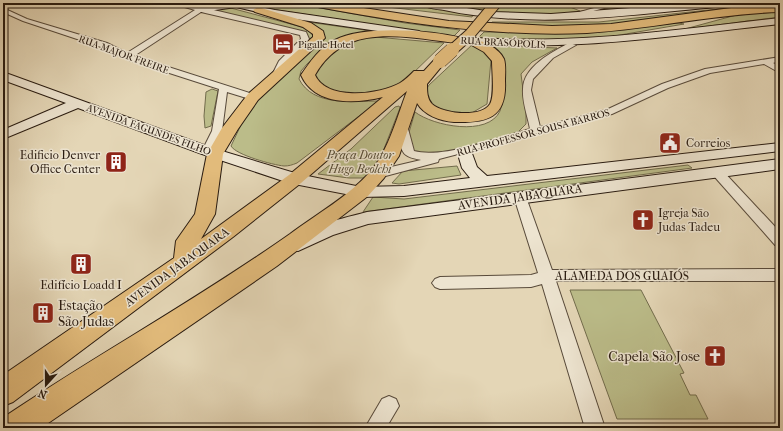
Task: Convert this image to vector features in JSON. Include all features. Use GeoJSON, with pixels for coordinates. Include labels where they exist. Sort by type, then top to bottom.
{"type":"FeatureCollection","features":[{"type":"Feature","properties":{"kind":"highway"},"geometry":{"type":"LineString","coordinates":[[313,3],[423,22],[510,30],[569,30],[606,28],[741,12],[780,9]]}},
{"type":"Feature","properties":{"kind":"highway"},"geometry":{"type":"LineString","coordinates":[[345,3],[447,17],[502,21],[551,22],[619,19],[739,4],[767,3]]}},
{"type":"Feature","properties":{"kind":"highway"},"geometry":{"type":"LineString","coordinates":[[654,36],[741,12]]}},
{"type":"Feature","properties":{"kind":"main road"},"geometry":{"type":"LineString","coordinates":[[295,179],[414,83],[437,61],[489,3]]}},
{"type":"Feature","properties":{"kind":"main road"},"geometry":{"type":"LineString","coordinates":[[437,61],[470,34],[496,3]]}},
{"type":"Feature","properties":{"kind":"main road"},"geometry":{"type":"LineString","coordinates":[[184,262],[187,241],[196,231],[205,214],[211,152],[253,97],[319,38],[319,33],[307,26],[258,10]]}},
{"type":"Feature","properties":{"kind":"main road"},"geometry":{"type":"LineString","coordinates":[[414,83],[372,96],[350,98],[324,91],[314,86],[309,81],[308,75],[334,45],[348,38],[380,34],[458,40]]}},
{"type":"Feature","properties":{"kind":"main road"},"geometry":{"type":"LineString","coordinates":[[414,83],[424,104],[429,110],[439,114],[465,117],[475,116],[492,110],[497,102],[498,60],[493,52],[472,42]]}},
{"type":"Feature","properties":{"kind":"main road"},"geometry":{"type":"LineString","coordinates":[[361,192],[378,174],[392,151],[415,89],[414,83]]}},
{"type":"Feature","properties":{"kind":"main road","name":"AVENIDA JABAQUARA"},"geometry":{"type":"LineString","coordinates":[[4,390],[184,262],[295,179]]}},
{"type":"Feature","properties":{"kind":"main road","name":"AVENIDA JABAQUARA"},"geometry":{"type":"LineString","coordinates":[[15,428],[58,398],[269,260],[361,192]]}},
{"type":"Feature","properties":{"kind":"street"},"geometry":{"type":"LineString","coordinates":[[174,3],[302,34],[305,38],[285,60],[275,77]]}},
{"type":"Feature","properties":{"kind":"street"},"geometry":{"type":"LineString","coordinates":[[423,3],[477,14],[502,16],[572,15],[728,3]]}},
{"type":"Feature","properties":{"kind":"street"},"geometry":{"type":"LineString","coordinates":[[572,15],[619,3]]}},
{"type":"Feature","properties":{"kind":"street"},"geometry":{"type":"LineString","coordinates":[[128,56],[201,9],[231,4]]}},
{"type":"Feature","properties":{"kind":"street","name":"RUA BRASÓPOLIS"},"geometry":{"type":"LineString","coordinates":[[231,4],[258,10],[472,42],[538,45],[572,45],[780,21]]}},
{"type":"Feature","properties":{"kind":"street","name":"RUA MAJOR FREIRE"},"geometry":{"type":"LineString","coordinates":[[3,10],[25,20],[104,44],[128,56],[223,89],[253,97]]}},
{"type":"Feature","properties":{"kind":"street"},"geometry":{"type":"LineString","coordinates":[[536,132],[526,90],[529,78],[550,56],[572,45]]}},
{"type":"Feature","properties":{"kind":"street","name":"RUA PROFESSOR SOUSA BARROS"},"geometry":{"type":"LineString","coordinates":[[402,125],[406,145],[410,153],[424,157],[445,155],[465,151],[609,112],[666,86],[704,72],[780,59]]}},
{"type":"Feature","properties":{"kind":"street"},"geometry":{"type":"LineString","coordinates":[[765,61],[780,70]]}},
{"type":"Feature","properties":{"kind":"street"},"geometry":{"type":"LineString","coordinates":[[693,66],[704,72]]}},
{"type":"Feature","properties":{"kind":"street","name":"AVENIDA FAGUNDES FILHO"},"geometry":{"type":"LineString","coordinates":[[3,76],[211,152],[295,179]]}},
{"type":"Feature","properties":{"kind":"street"},"geometry":{"type":"LineString","coordinates":[[211,152],[217,131],[223,89]]}},
{"type":"Feature","properties":{"kind":"street"},"geometry":{"type":"LineString","coordinates":[[3,135],[78,103]]}},
{"type":"Feature","properties":{"kind":"street","name":"AVENIDA JABAQUARA"},"geometry":{"type":"LineString","coordinates":[[295,179],[361,192],[404,191],[780,147]]}},
{"type":"Feature","properties":{"kind":"street"},"geometry":{"type":"LineString","coordinates":[[465,151],[470,168],[482,182]]}},
{"type":"Feature","properties":{"kind":"street"},"geometry":{"type":"LineString","coordinates":[[725,154],[709,161],[710,165],[780,241]]}},
{"type":"Feature","properties":{"kind":"street","name":"RUA PROFESSOR SOUSA BARROS"},"geometry":{"type":"LineString","coordinates":[[378,174],[423,164],[445,155]]}},
{"type":"Feature","properties":{"kind":"street","name":"AVENIDA JABAQUARA"},"geometry":{"type":"LineString","coordinates":[[269,260],[326,230],[367,218],[780,164]]}},
{"type":"Feature","properties":{"kind":"street"},"geometry":{"type":"LineString","coordinates":[[520,197],[547,276],[595,428]]}},
{"type":"Feature","properties":{"kind":"street","name":"ALAMEDA DOS GUAIÓS"},"geometry":{"type":"LineString","coordinates":[[440,283],[531,282],[547,276],[780,275]]}},
{"type":"Feature","properties":{"kind":"street"},"geometry":{"type":"LineString","coordinates":[[375,428],[389,406]]}},
{"type":"Feature","properties":{"kind":"green space"},"geometry":{"type":"Polygon","coordinates":[[[232,3],[292,3],[405,23],[460,30],[453,37],[232,3]]]}},
{"type":"Feature","properties":{"kind":"green space"},"geometry":{"type":"Polygon","coordinates":[[[354,3],[414,3],[473,15],[472,17],[354,3]]]}},
{"type":"Feature","properties":{"kind":"green space"},"geometry":{"type":"Polygon","coordinates":[[[428,3],[560,3],[580,11],[558,14],[498,15],[428,3]]]}},
{"type":"Feature","properties":{"kind":"green space"},"geometry":{"type":"Polygon","coordinates":[[[633,3],[688,3],[600,10],[633,3]]]}},
{"type":"Feature","properties":{"kind":"green space"},"geometry":{"type":"Polygon","coordinates":[[[754,5],[780,5],[780,7],[599,27],[488,27],[492,22],[599,22],[754,5]]]}},
{"type":"Feature","properties":{"kind":"green space"},"geometry":{"type":"Polygon","coordinates":[[[227,7],[302,27],[313,36],[295,53],[306,35],[206,10],[227,7]]]}},
{"type":"Feature","properties":{"kind":"green space"},"geometry":{"type":"Polygon","coordinates":[[[780,11],[780,17],[685,29],[740,14],[780,11]]]}},
{"type":"Feature","properties":{"kind":"green space"},"geometry":{"type":"Polygon","coordinates":[[[301,21],[400,35],[378,34],[330,44],[307,64],[301,71],[299,79],[305,88],[314,94],[334,100],[379,101],[297,163],[284,166],[264,162],[247,156],[231,146],[249,108],[323,37],[301,21]]]}},
{"type":"Feature","properties":{"kind":"green space"},"geometry":{"type":"Polygon","coordinates":[[[679,23],[684,24],[585,41],[476,40],[484,32],[564,33],[679,23]]]}},
{"type":"Feature","properties":{"kind":"green space"},"geometry":{"type":"Polygon","coordinates":[[[375,37],[444,43],[408,78],[396,86],[363,96],[323,90],[311,75],[338,47],[352,41],[375,37]]]}},
{"type":"Feature","properties":{"kind":"green space"},"geometry":{"type":"Polygon","coordinates":[[[473,44],[480,47],[491,60],[487,104],[470,114],[433,110],[425,92],[429,85],[473,44]]]}},
{"type":"Feature","properties":{"kind":"green space"},"geometry":{"type":"Polygon","coordinates":[[[488,45],[557,48],[532,62],[521,74],[526,124],[517,133],[448,152],[419,157],[405,146],[415,112],[423,117],[447,125],[473,126],[484,124],[494,119],[500,111],[503,92],[502,56],[499,52],[488,45]]]}},
{"type":"Feature","properties":{"kind":"green space"},"geometry":{"type":"Polygon","coordinates":[[[212,89],[218,91],[211,126],[205,128],[204,116],[206,92],[212,89]]]}},
{"type":"Feature","properties":{"kind":"green space","name":"Praça Doutor Hugo Beolchi"},"geometry":{"type":"Polygon","coordinates":[[[399,106],[400,108],[380,159],[369,178],[349,178],[318,174],[351,149],[395,107],[399,106]]]}},
{"type":"Feature","properties":{"kind":"green space"},"geometry":{"type":"Polygon","coordinates":[[[688,165],[692,168],[363,212],[373,197],[404,199],[688,165]]]}},
{"type":"Feature","properties":{"kind":"green space"},"geometry":{"type":"Polygon","coordinates":[[[457,166],[461,175],[399,184],[392,183],[403,171],[457,166]]]}},
{"type":"Feature","properties":{"kind":"green space"},"geometry":{"type":"Polygon","coordinates":[[[570,290],[641,290],[684,373],[680,374],[690,395],[696,395],[708,419],[617,419],[570,290]]]}},
{"type":"Feature","properties":{"kind":"railway"},"geometry":{"type":"LineString","coordinates":[[454,51],[470,37],[497,3]]}},
{"type":"Feature","properties":{"kind":"railway"},"geometry":{"type":"LineString","coordinates":[[443,62],[456,50]]}},
{"type":"Feature","properties":{"kind":"place","name":"Pigalle Hotel"},"geometry":{"type":"Point","coordinates":[283,44]}},
{"type":"Feature","properties":{"kind":"place","name":"Correios"},"geometry":{"type":"Point","coordinates":[670,143]}},
{"type":"Feature","properties":{"kind":"place","name":"Edificio Denver Office Center"},"geometry":{"type":"Point","coordinates":[116,162]}},
{"type":"Feature","properties":{"kind":"place","name":"Igreja São Judas Tadeu"},"geometry":{"type":"Point","coordinates":[643,220]}},
{"type":"Feature","properties":{"kind":"place","name":"Edifício Loadd I"},"geometry":{"type":"Point","coordinates":[81,264]}},
{"type":"Feature","properties":{"kind":"place","name":"Estação São Judas"},"geometry":{"type":"Point","coordinates":[43,313]}},
{"type":"Feature","properties":{"kind":"place","name":"Capela São Jose"},"geometry":{"type":"Point","coordinates":[715,356]}}]}
